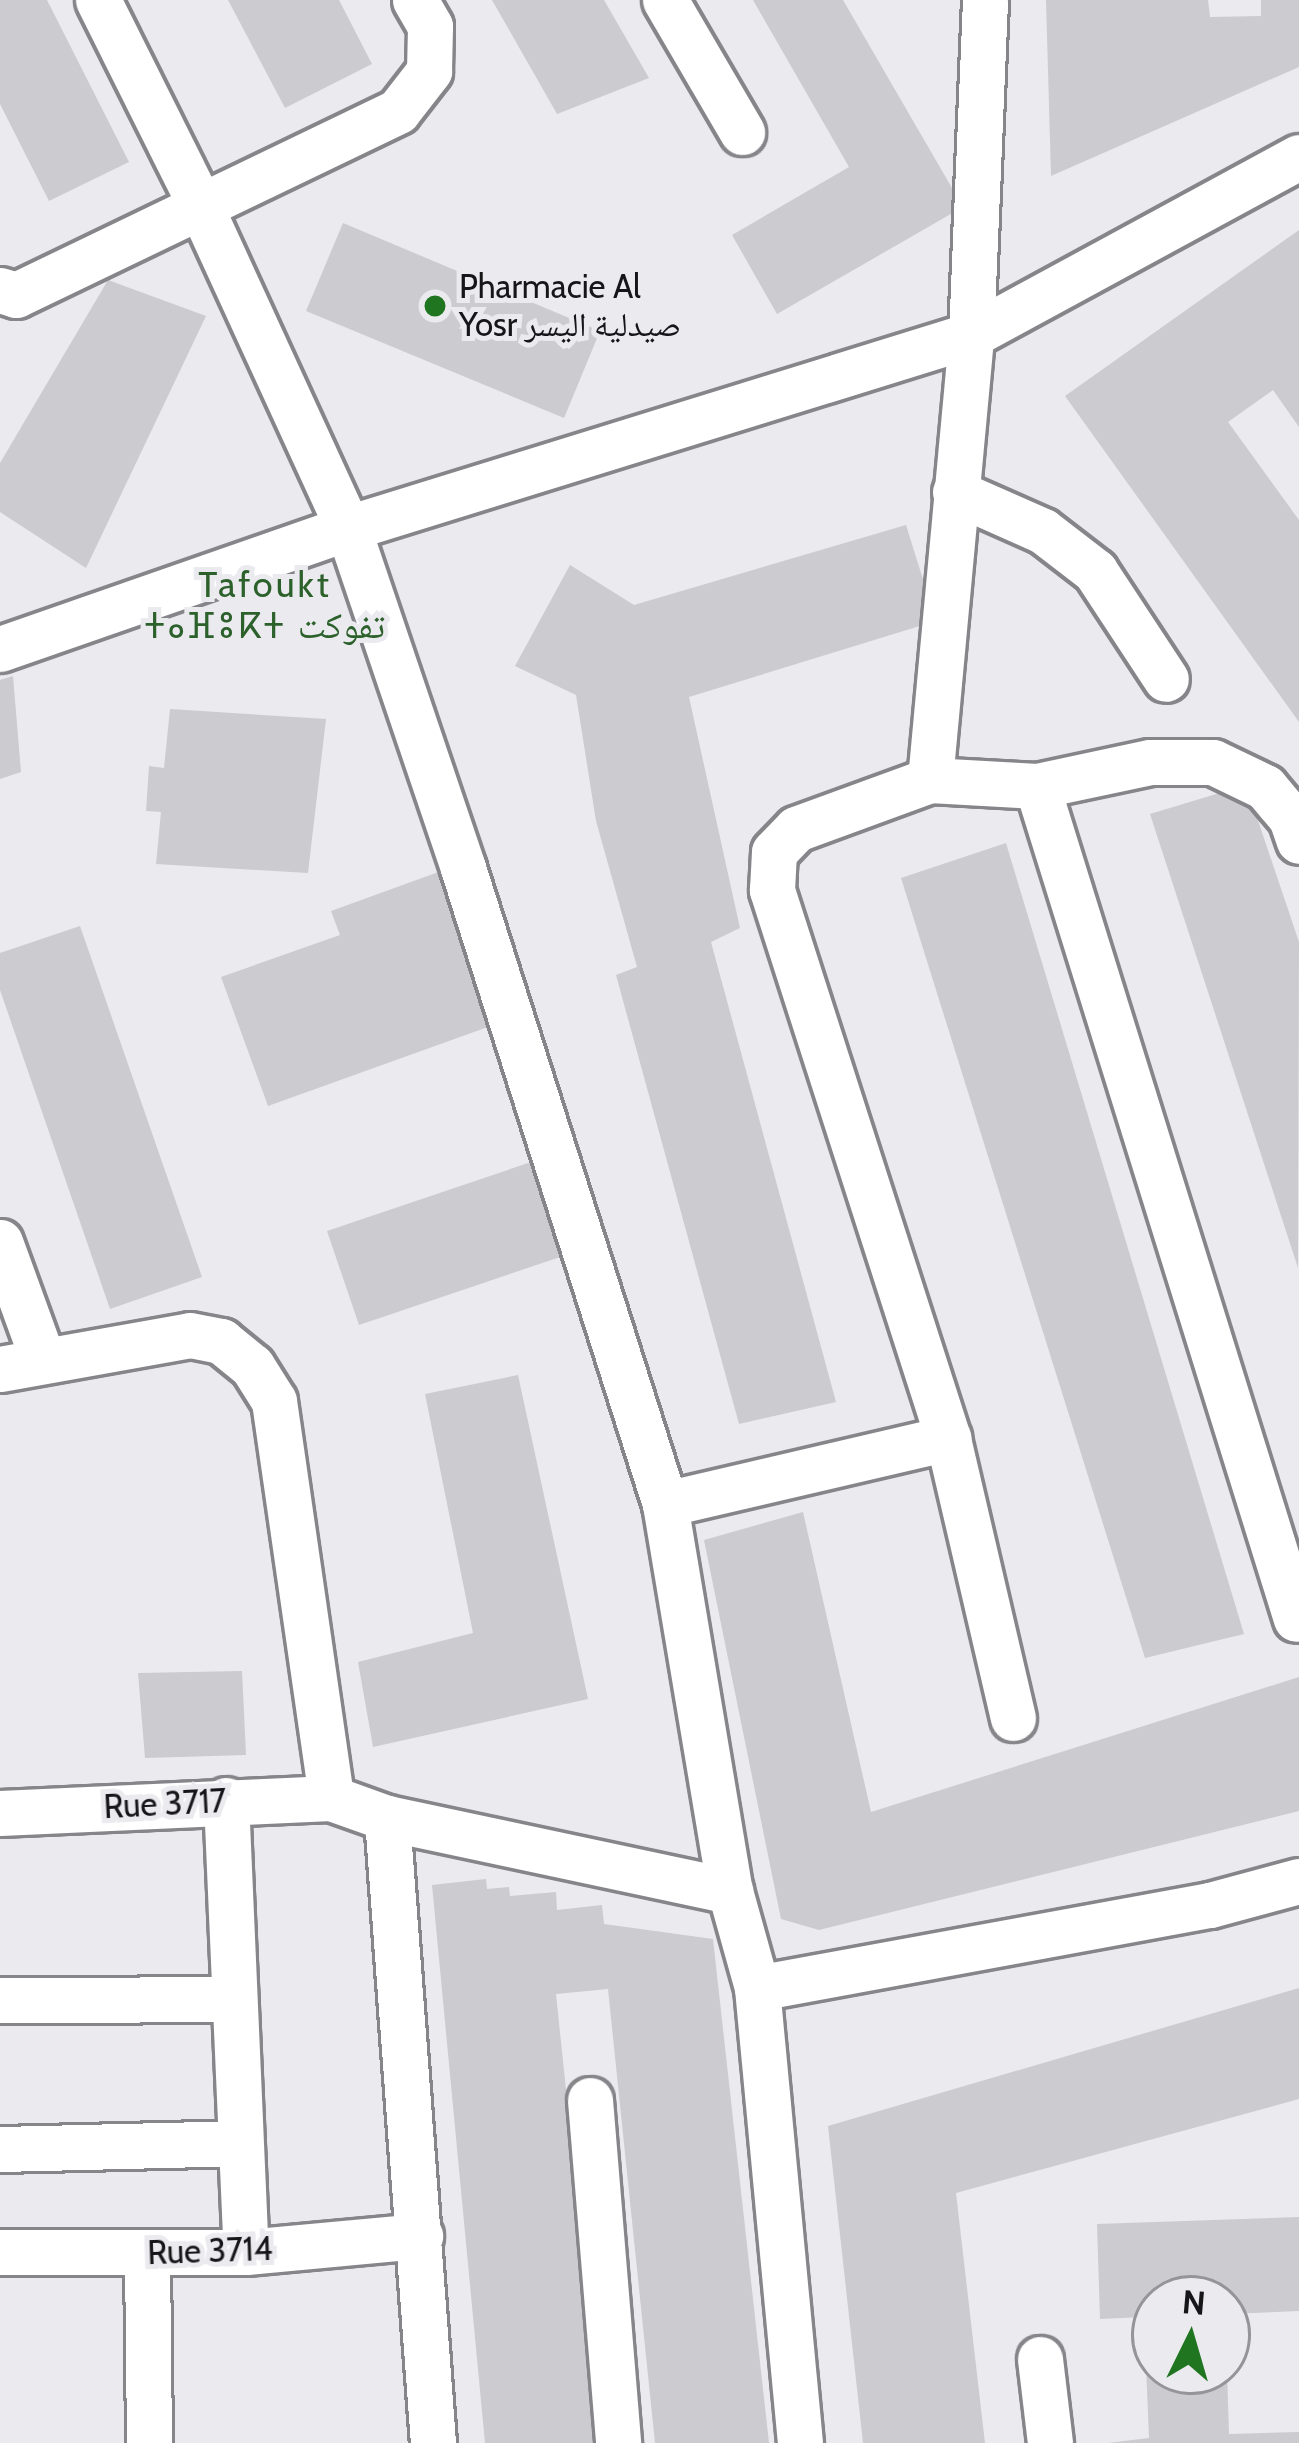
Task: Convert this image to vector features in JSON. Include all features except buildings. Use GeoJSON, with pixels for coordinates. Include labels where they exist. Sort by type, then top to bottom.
{"type":"FeatureCollection","features":[{"type":"Feature","properties":{"kind":"street"},"geometry":{"type":"LineString","coordinates":[[98,0],[199,203],[348,528],[463,868],[665,1504],[730,1891],[758,1988],[800,2443]]}},
{"type":"Feature","properties":{"kind":"street"},"geometry":{"type":"LineString","coordinates":[[0,290],[16,295],[199,203],[398,112],[429,70],[430,26],[415,0]]}},
{"type":"Feature","properties":{"kind":"street"},"geometry":{"type":"LineString","coordinates":[[665,0],[742,132]]}},
{"type":"Feature","properties":{"kind":"street"},"geometry":{"type":"LineString","coordinates":[[930,780],[971,335],[985,0]]}},
{"type":"Feature","properties":{"kind":"street"},"geometry":{"type":"LineString","coordinates":[[0,650],[348,528],[971,335],[1299,158]]}},
{"type":"Feature","properties":{"kind":"street"},"geometry":{"type":"LineString","coordinates":[[955,492],[1043,530],[1094,571],[1166,679]]}},
{"type":"Feature","properties":{"kind":"street"},"geometry":{"type":"LineString","coordinates":[[1013,1718],[948,1438],[772,890],[774,852],[796,829],[930,780],[1037,786],[1150,762],[1213,762],[1265,787],[1291,818],[1299,841]]}},
{"type":"Feature","properties":{"kind":"street"},"geometry":{"type":"LineString","coordinates":[[1037,786],[1296,1619]]}},
{"type":"Feature","properties":{"kind":"street"},"geometry":{"type":"LineString","coordinates":[[0,1242],[22,1365],[190,1335],[221,1341],[252,1366],[274,1401],[331,1798]]}},
{"type":"Feature","properties":{"kind":"street"},"geometry":{"type":"LineString","coordinates":[[665,1504],[948,1438]]}},
{"type":"Feature","properties":{"kind":"street","name":"Rue 3717"},"geometry":{"type":"LineString","coordinates":[[0,1813],[331,1798],[387,1817],[730,1891]]}},
{"type":"Feature","properties":{"kind":"street"},"geometry":{"type":"LineString","coordinates":[[226,1800],[246,2252]]}},
{"type":"Feature","properties":{"kind":"street"},"geometry":{"type":"LineString","coordinates":[[387,1817],[434,2443]]}},
{"type":"Feature","properties":{"kind":"street"},"geometry":{"type":"LineString","coordinates":[[758,1988],[1210,1905],[1299,1881]]}},
{"type":"Feature","properties":{"kind":"street"},"geometry":{"type":"LineString","coordinates":[[0,2000],[234,2000]]}},
{"type":"Feature","properties":{"kind":"street"},"geometry":{"type":"LineString","coordinates":[[590,2100],[619,2443]]}},
{"type":"Feature","properties":{"kind":"street"},"geometry":{"type":"LineString","coordinates":[[0,2149],[238,2143]]}},
{"type":"Feature","properties":{"kind":"street","name":"Rue 3714"},"geometry":{"type":"LineString","coordinates":[[0,2252],[246,2252],[420,2236]]}},
{"type":"Feature","properties":{"kind":"street"},"geometry":{"type":"LineString","coordinates":[[148,2254],[149,2443]]}},
{"type":"Feature","properties":{"kind":"street"},"geometry":{"type":"LineString","coordinates":[[1040,2359],[1049,2443]]}},
{"type":"Feature","properties":{"kind":"place","name":"Pharmacie Al Yosr صيدلية اليسر"},"geometry":{"type":"Point","coordinates":[435,306]}},
{"type":"Feature","properties":{"kind":"district","name":"Tafoukt ⵜⴰⴼⵓⴽⵜ تفوكت"},"geometry":{"type":"Point","coordinates":[265,604]}}]}
